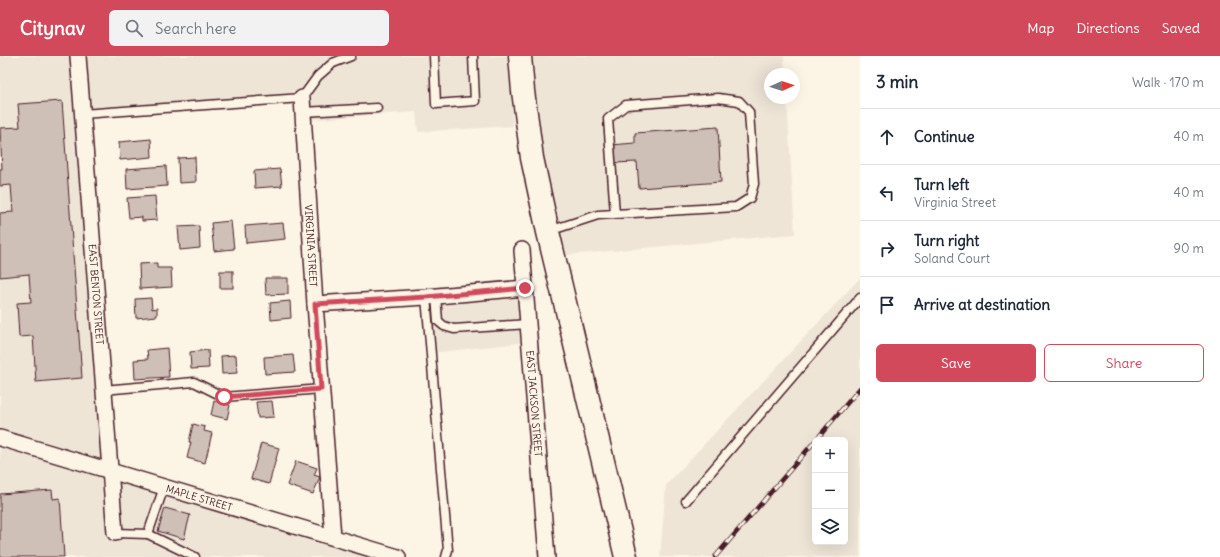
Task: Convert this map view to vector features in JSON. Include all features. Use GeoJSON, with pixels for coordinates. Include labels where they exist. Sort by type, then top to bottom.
{"type":"FeatureCollection","features":[{"type":"Feature","properties":{"kind":"main road"},"geometry":{"type":"LineString","coordinates":[[520,56],[532,158],[548,232],[626,557]]}},
{"type":"Feature","properties":{"kind":"street","name":"EAST BENTON STREET"},"geometry":{"type":"LineString","coordinates":[[78,56],[114,533]]}},
{"type":"Feature","properties":{"kind":"street","name":"VIRGINIA STREET"},"geometry":{"type":"LineString","coordinates":[[303,105],[315,304],[333,537]]}},
{"type":"Feature","properties":{"kind":"street","name":"EAST JACKSON STREET"},"geometry":{"type":"LineString","coordinates":[[522,250],[547,557]]}},
{"type":"Feature","properties":{"kind":"street"},"geometry":{"type":"LineString","coordinates":[[315,304],[431,297],[525,288]]}},
{"type":"Feature","properties":{"kind":"street","name":"MAPLE STREET"},"geometry":{"type":"LineString","coordinates":[[0,438],[398,557]]}},
{"type":"Feature","properties":{"kind":"lane"},"geometry":{"type":"LineString","coordinates":[[303,105],[318,76],[333,62],[350,56]]}},
{"type":"Feature","properties":{"kind":"lane"},"geometry":{"type":"LineString","coordinates":[[434,56],[436,104],[475,101],[473,56]]}},
{"type":"Feature","properties":{"kind":"lane"},"geometry":{"type":"LineString","coordinates":[[548,232],[598,215],[736,207],[750,198],[754,184],[749,112],[739,101],[718,98],[626,105],[608,119],[615,214]]}},
{"type":"Feature","properties":{"kind":"lane"},"geometry":{"type":"LineString","coordinates":[[82,114],[303,105],[377,108]]}},
{"type":"Feature","properties":{"kind":"lane"},"geometry":{"type":"LineString","coordinates":[[431,297],[438,321],[444,326],[454,329],[528,324]]}},
{"type":"Feature","properties":{"kind":"lane"},"geometry":{"type":"LineString","coordinates":[[431,297],[448,550],[446,557]]}},
{"type":"Feature","properties":{"kind":"lane"},"geometry":{"type":"LineString","coordinates":[[686,501],[860,298]]}},
{"type":"Feature","properties":{"kind":"lane"},"geometry":{"type":"LineString","coordinates":[[103,390],[194,382],[224,397],[321,389]]}},
{"type":"Feature","properties":{"kind":"lane"},"geometry":{"type":"LineString","coordinates":[[148,534],[164,487]]}},
{"type":"Feature","properties":{"kind":"lane"},"geometry":{"type":"LineString","coordinates":[[114,533],[148,534],[195,557]]}},
{"type":"Feature","properties":{"kind":"shaded area"},"geometry":{"type":"Polygon","coordinates":[[[0,56],[76,56],[107,469],[0,436],[0,56]]]}},
{"type":"Feature","properties":{"kind":"shaded area"},"geometry":{"type":"Polygon","coordinates":[[[79,56],[509,56],[513,126],[418,132],[416,112],[305,120],[304,104],[83,113],[79,56]]]}},
{"type":"Feature","properties":{"kind":"shaded area"},"geometry":{"type":"Polygon","coordinates":[[[522,56],[784,56],[785,68],[764,68],[764,104],[787,104],[795,234],[556,256],[522,56]]]}},
{"type":"Feature","properties":{"kind":"shaded area"},"geometry":{"type":"Polygon","coordinates":[[[860,278],[860,557],[660,557],[666,485],[860,278]]]}},
{"type":"Feature","properties":{"kind":"shaded area"},"geometry":{"type":"Polygon","coordinates":[[[524,289],[528,342],[432,353],[428,299],[524,289]]]}},
{"type":"Feature","properties":{"kind":"shaded area"},"geometry":{"type":"Polygon","coordinates":[[[0,439],[387,557],[0,557],[0,439]]]}},
{"type":"Feature","properties":{"kind":"building"},"geometry":{"type":"Polygon","coordinates":[[[62,101],[82,378],[36,382],[33,336],[19,337],[17,303],[31,302],[29,274],[0,277],[0,213],[13,212],[11,185],[0,186],[0,169],[2,169],[0,128],[20,127],[18,104],[62,101]]]}},
{"type":"Feature","properties":{"kind":"building"},"geometry":{"type":"Polygon","coordinates":[[[718,127],[721,182],[639,188],[637,162],[613,163],[611,145],[635,143],[635,133],[718,127]]]}},
{"type":"Feature","properties":{"kind":"building"},"geometry":{"type":"Polygon","coordinates":[[[151,139],[152,157],[120,160],[119,142],[151,139]]]}},
{"type":"Feature","properties":{"kind":"building"},"geometry":{"type":"Polygon","coordinates":[[[195,157],[196,182],[179,183],[178,158],[195,157]]]}},
{"type":"Feature","properties":{"kind":"building"},"geometry":{"type":"Polygon","coordinates":[[[166,166],[167,186],[127,189],[126,169],[166,166]]]}},
{"type":"Feature","properties":{"kind":"building"},"geometry":{"type":"Polygon","coordinates":[[[280,169],[282,186],[255,188],[254,171],[280,169]]]}},
{"type":"Feature","properties":{"kind":"building"},"geometry":{"type":"Polygon","coordinates":[[[155,196],[157,220],[142,221],[142,217],[129,218],[127,198],[155,196]]]}},
{"type":"Feature","properties":{"kind":"building"},"geometry":{"type":"Polygon","coordinates":[[[231,221],[234,249],[214,251],[211,223],[231,221]]]}},
{"type":"Feature","properties":{"kind":"building"},"geometry":{"type":"Polygon","coordinates":[[[283,223],[285,239],[246,243],[245,226],[283,223]]]}},
{"type":"Feature","properties":{"kind":"building"},"geometry":{"type":"Polygon","coordinates":[[[199,226],[200,248],[180,250],[178,227],[199,226]]]}},
{"type":"Feature","properties":{"kind":"building"},"geometry":{"type":"Polygon","coordinates":[[[157,263],[157,268],[171,268],[172,287],[140,289],[139,264],[157,263]]]}},
{"type":"Feature","properties":{"kind":"building"},"geometry":{"type":"Polygon","coordinates":[[[220,271],[233,271],[233,288],[220,288],[220,271]]]}},
{"type":"Feature","properties":{"kind":"building"},"geometry":{"type":"Polygon","coordinates":[[[265,278],[288,278],[288,294],[266,295],[265,278]]]}},
{"type":"Feature","properties":{"kind":"building"},"geometry":{"type":"Polygon","coordinates":[[[151,298],[152,309],[157,308],[157,316],[136,318],[135,299],[151,298]]]}},
{"type":"Feature","properties":{"kind":"building"},"geometry":{"type":"Polygon","coordinates":[[[290,301],[291,318],[271,320],[270,303],[290,301]]]}},
{"type":"Feature","properties":{"kind":"building"},"geometry":{"type":"Polygon","coordinates":[[[167,348],[169,377],[135,379],[134,360],[148,359],[147,350],[167,348]]]}},
{"type":"Feature","properties":{"kind":"building"},"geometry":{"type":"Polygon","coordinates":[[[208,350],[209,368],[191,369],[190,352],[208,350]]]}},
{"type":"Feature","properties":{"kind":"building"},"geometry":{"type":"Polygon","coordinates":[[[236,355],[237,373],[222,374],[221,356],[236,355]]]}},
{"type":"Feature","properties":{"kind":"building"},"geometry":{"type":"Polygon","coordinates":[[[293,355],[295,372],[265,374],[264,357],[293,355]]]}},
{"type":"Feature","properties":{"kind":"building"},"geometry":{"type":"Polygon","coordinates":[[[214,401],[230,405],[227,419],[211,415],[214,401]]]}},
{"type":"Feature","properties":{"kind":"building"},"geometry":{"type":"Polygon","coordinates":[[[272,401],[274,417],[258,418],[256,402],[272,401]]]}},
{"type":"Feature","properties":{"kind":"building"},"geometry":{"type":"Polygon","coordinates":[[[193,424],[205,427],[204,431],[212,433],[205,463],[187,458],[193,424]]]}},
{"type":"Feature","properties":{"kind":"building"},"geometry":{"type":"Polygon","coordinates":[[[261,443],[279,448],[269,484],[251,479],[261,443]]]}},
{"type":"Feature","properties":{"kind":"building"},"geometry":{"type":"Polygon","coordinates":[[[296,461],[317,468],[314,475],[320,477],[313,494],[287,485],[296,461]]]}},
{"type":"Feature","properties":{"kind":"building"},"geometry":{"type":"Polygon","coordinates":[[[52,490],[53,499],[60,498],[64,557],[0,557],[0,494],[52,490]]]}},
{"type":"Feature","properties":{"kind":"building"},"geometry":{"type":"Polygon","coordinates":[[[165,508],[190,515],[184,539],[158,531],[165,508]]]}},
{"type":"Feature","properties":{"kind":"railway"},"geometry":{"type":"LineString","coordinates":[[819,437],[860,388]]}},
{"type":"Feature","properties":{"kind":"railway"},"geometry":{"type":"LineString","coordinates":[[715,557],[812,444]]}},
{"type":"Feature","properties":{"kind":"route"},"geometry":{"type":"LineString","coordinates":[[224,397],[321,389],[315,304],[426,297],[525,288]]}}]}
